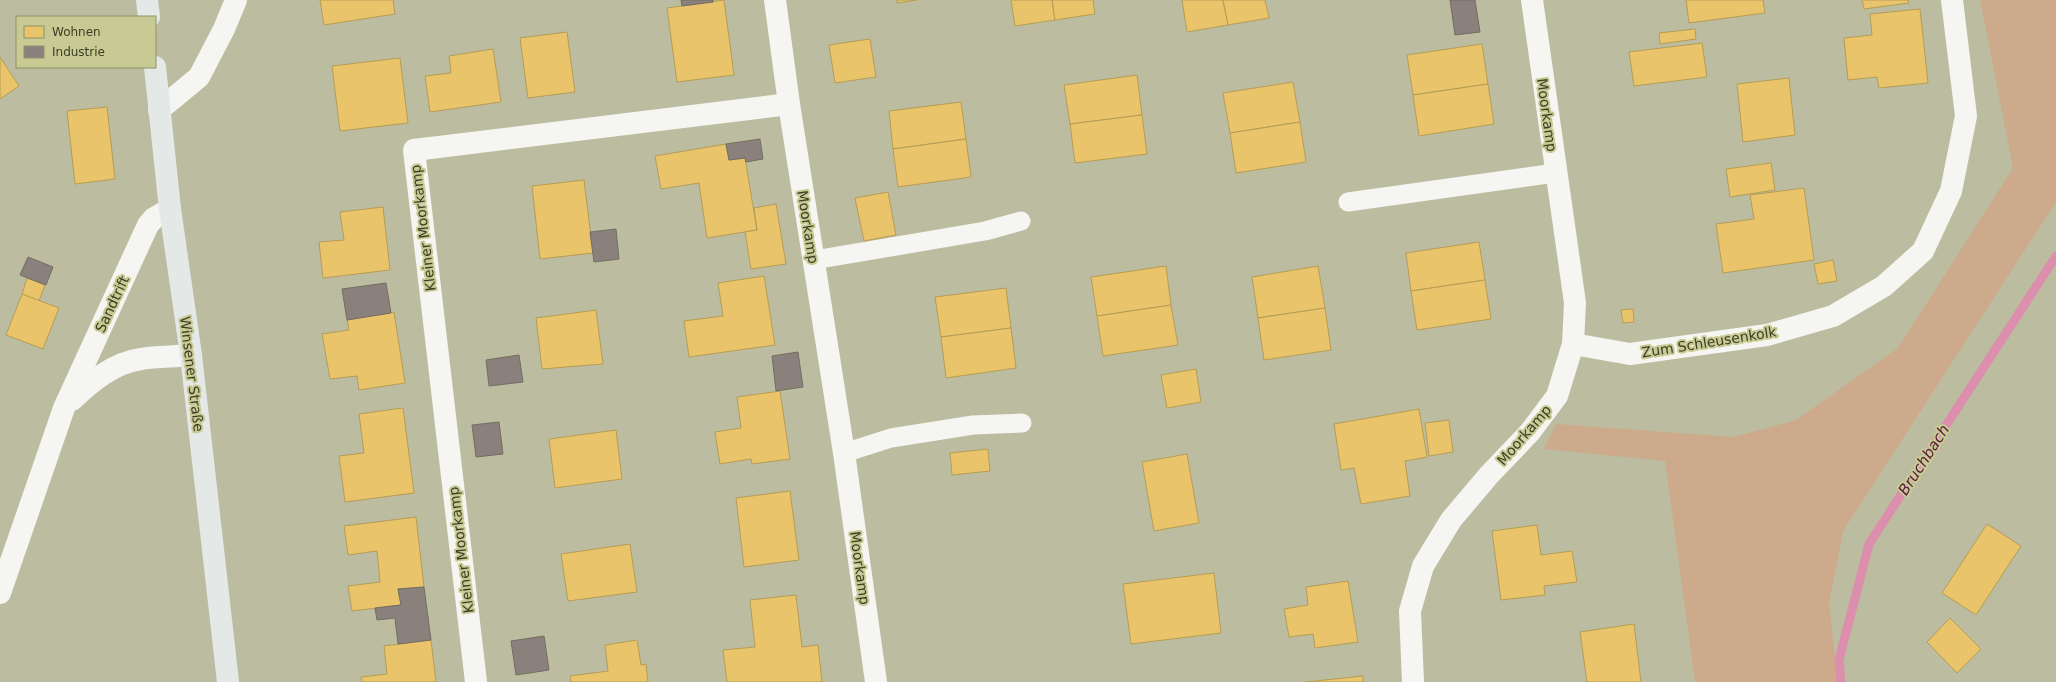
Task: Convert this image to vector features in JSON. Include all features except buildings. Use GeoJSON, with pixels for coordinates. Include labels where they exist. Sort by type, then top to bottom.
{"type":"FeatureCollection","features":[{"type":"Feature","properties":{"kind":"main road"},"geometry":{"type":"LineString","coordinates":[[147,0],[149,16]]}},
{"type":"Feature","properties":{"kind":"main road","name":"Winsener Straße"},"geometry":{"type":"LineString","coordinates":[[154,68],[170,209],[190,355],[228,682]]}},
{"type":"Feature","properties":{"kind":"street"},"geometry":{"type":"LineString","coordinates":[[159,110],[199,77],[224,29],[236,0]]}},
{"type":"Feature","properties":{"kind":"street","name":"Moorkamp"},"geometry":{"type":"LineString","coordinates":[[775,0],[776,18],[789,104],[844,453],[876,682]]}},
{"type":"Feature","properties":{"kind":"street","name":"Moorkamp"},"geometry":{"type":"LineString","coordinates":[[1413,682],[1410,611],[1423,566],[1451,520],[1489,475],[1530,432],[1557,396],[1573,344],[1575,303],[1555,173],[1532,0]]}},
{"type":"Feature","properties":{"kind":"street","name":"Zum Schleusenkolk"},"geometry":{"type":"LineString","coordinates":[[1573,344],[1630,354],[1767,335],[1834,316],[1884,286],[1923,251],[1951,191],[1966,116],[1952,0]]}},
{"type":"Feature","properties":{"kind":"street","name":"Kleiner Moorkamp"},"geometry":{"type":"LineString","coordinates":[[476,682],[414,150],[789,104]]}},
{"type":"Feature","properties":{"kind":"street","name":"Sandtrift"},"geometry":{"type":"LineString","coordinates":[[0,593],[64,408],[148,225],[154,218],[170,209]]}},
{"type":"Feature","properties":{"kind":"street","name":"Sandtrift"},"geometry":{"type":"LineString","coordinates":[[64,408],[93,380],[114,368],[140,359],[190,355]]}},
{"type":"Feature","properties":{"kind":"lane"},"geometry":{"type":"LineString","coordinates":[[1348,202],[1555,173]]}},
{"type":"Feature","properties":{"kind":"lane"},"geometry":{"type":"LineString","coordinates":[[814,260],[985,231],[1021,221]]}},
{"type":"Feature","properties":{"kind":"lane"},"geometry":{"type":"LineString","coordinates":[[844,453],[891,438],[973,425],[1022,423]]}},
{"type":"Feature","properties":{"kind":"shaded area"},"geometry":{"type":"Polygon","coordinates":[[[1980,0],[2056,0],[2056,202],[1843,531],[1829,604],[1838,682],[1695,682],[1665,461],[1544,449],[1556,424],[1734,437],[1796,420],[1898,348],[2013,168],[1980,0]]]}},
{"type":"Feature","properties":{"kind":"waterway","name":"Bruchbach"},"geometry":{"type":"LineString","coordinates":[[1841,682],[1839,660],[1869,544],[2056,256]]}}]}
